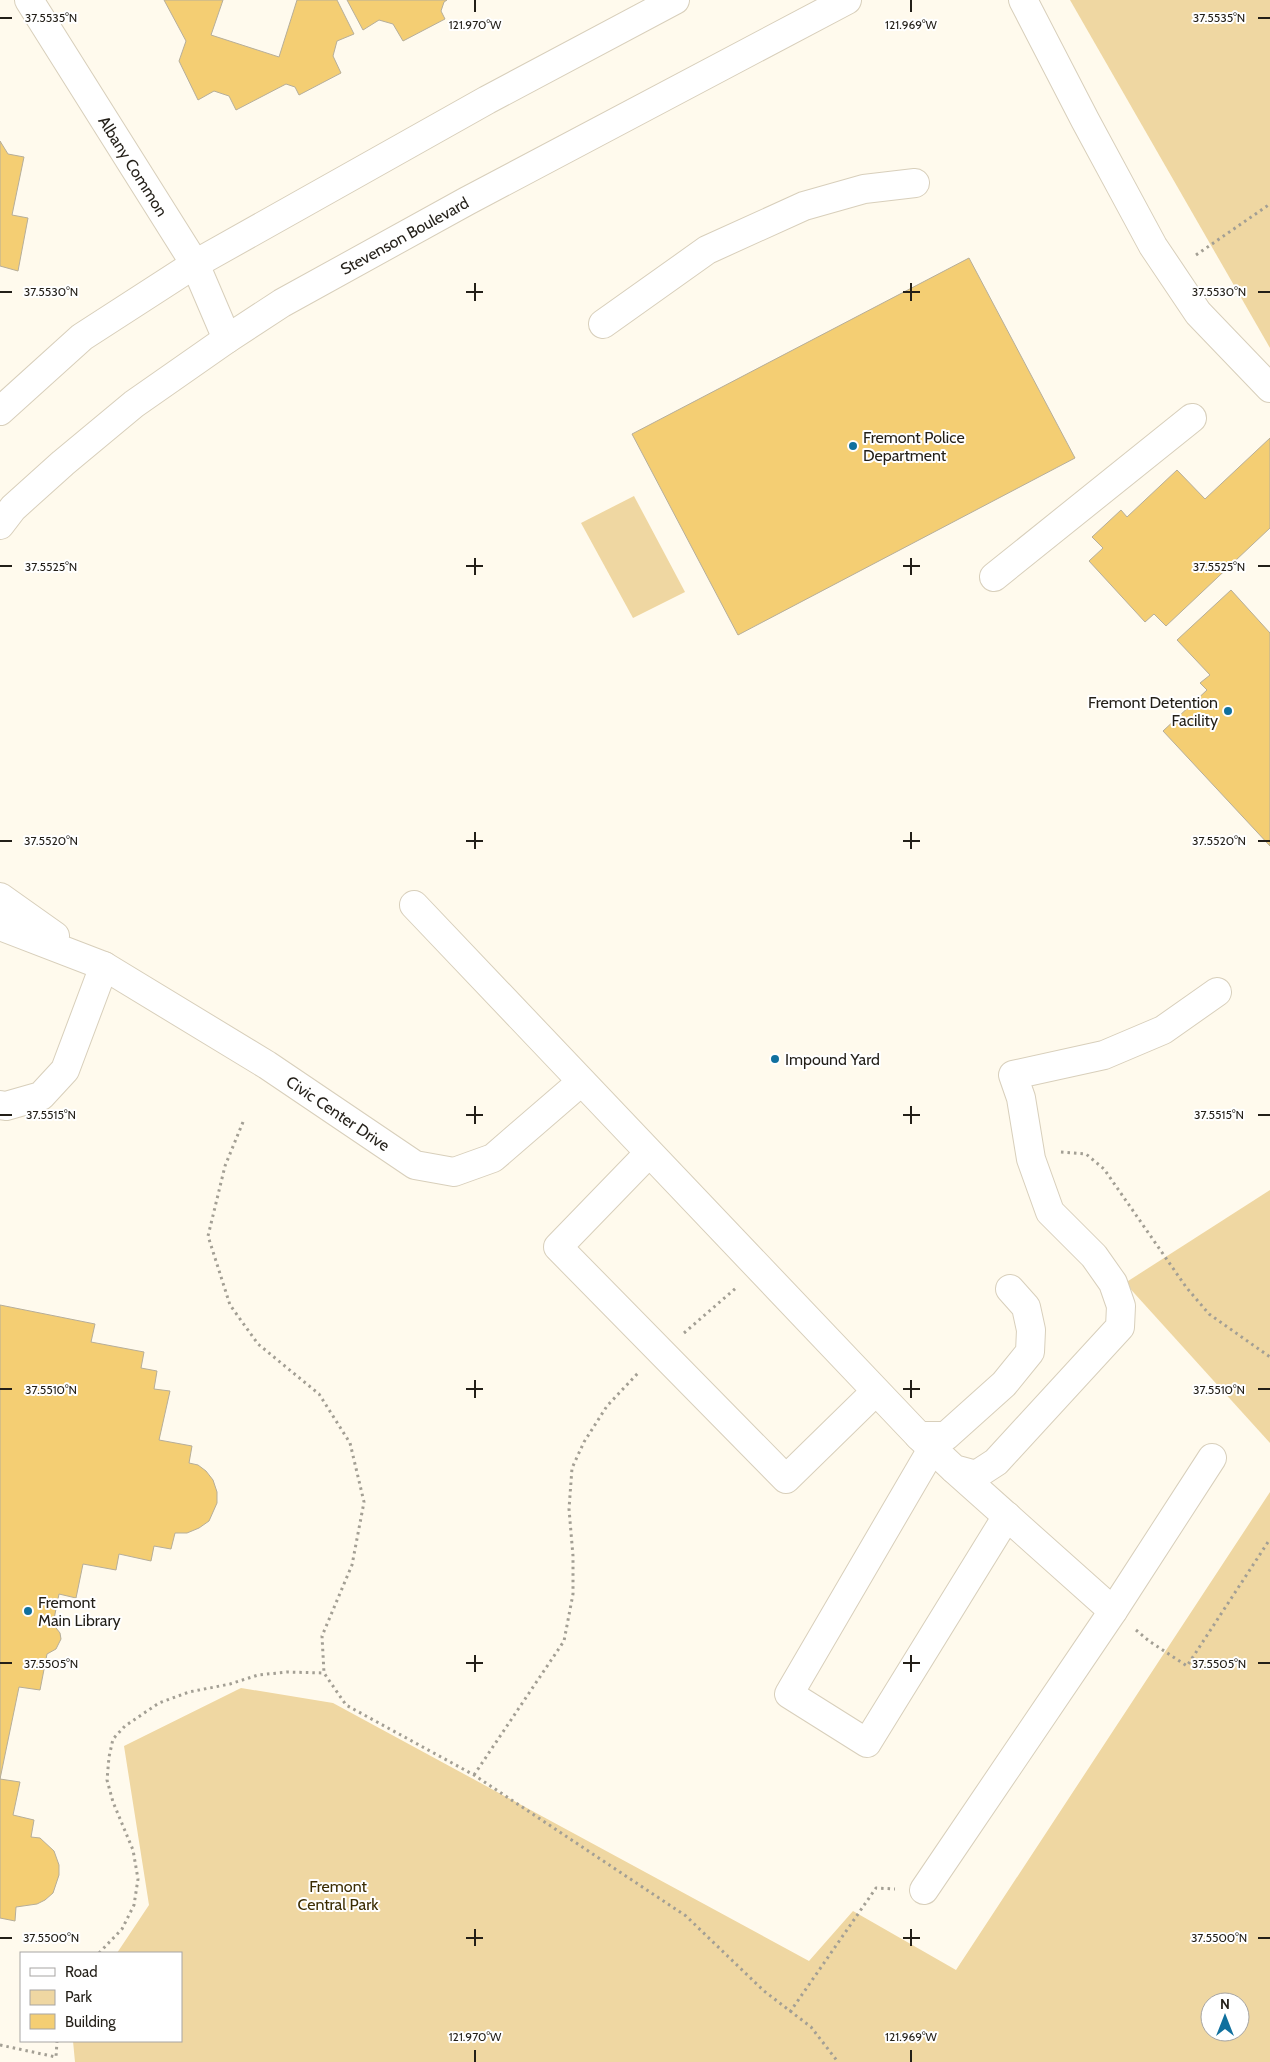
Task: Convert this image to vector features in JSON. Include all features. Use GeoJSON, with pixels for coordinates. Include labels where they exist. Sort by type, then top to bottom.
{"type":"FeatureCollection","features":[{"type":"Feature","properties":{"kind":"main road","name":"Albany Common"},"geometry":{"type":"LineString","coordinates":[[29,0],[195,264],[226,339]]}},
{"type":"Feature","properties":{"kind":"main road"},"geometry":{"type":"LineString","coordinates":[[0,411],[82,337],[195,264],[487,100],[675,0]]}},
{"type":"Feature","properties":{"kind":"main road","name":"Stevenson Boulevard"},"geometry":{"type":"LineString","coordinates":[[0,525],[13,508],[48,476],[134,404],[226,339],[282,303],[467,201],[847,0]]}},
{"type":"Feature","properties":{"kind":"main road"},"geometry":{"type":"LineString","coordinates":[[1023,0],[1089,129],[1153,246],[1198,313],[1270,388]]}},
{"type":"Feature","properties":{"kind":"main road"},"geometry":{"type":"LineString","coordinates":[[603,324],[706,250],[786,214],[804,206],[864,190],[915,184]]}},
{"type":"Feature","properties":{"kind":"main road"},"geometry":{"type":"LineString","coordinates":[[994,577],[1192,418]]}},
{"type":"Feature","properties":{"kind":"main road","name":"Civic Center Drive"},"geometry":{"type":"LineString","coordinates":[[0,897],[97,963],[267,1065],[415,1165],[454,1172],[493,1158],[581,1082]]}},
{"type":"Feature","properties":{"kind":"main road"},"geometry":{"type":"LineString","coordinates":[[414,905],[875,1392],[954,1469],[1113,1611]]}},
{"type":"Feature","properties":{"kind":"main road","name":"Civic Center Drive"},"geometry":{"type":"LineString","coordinates":[[0,926],[97,963]]}},
{"type":"Feature","properties":{"kind":"main road"},"geometry":{"type":"LineString","coordinates":[[0,1105],[6,1106],[40,1096],[65,1070],[97,963]]}},
{"type":"Feature","properties":{"kind":"main road"},"geometry":{"type":"LineString","coordinates":[[954,1469],[976,1475],[996,1462],[1120,1327],[1121,1306],[1113,1283],[1094,1256],[1050,1212],[1031,1159],[1021,1098],[1013,1075],[1104,1054],[1163,1030],[1218,992]]}},
{"type":"Feature","properties":{"kind":"main road"},"geometry":{"type":"LineString","coordinates":[[649,1153],[558,1247],[786,1478],[875,1392]]}},
{"type":"Feature","properties":{"kind":"main road"},"geometry":{"type":"LineString","coordinates":[[1007,1516],[867,1743],[790,1694],[926,1443],[946,1436],[1004,1384],[1030,1352],[1031,1330],[1026,1307],[1010,1289]]}},
{"type":"Feature","properties":{"kind":"main road"},"geometry":{"type":"LineString","coordinates":[[924,1890],[1113,1611],[1212,1458]]}},
{"type":"Feature","properties":{"kind":"path"},"geometry":{"type":"LineString","coordinates":[[1171,272],[1270,204]]}},
{"type":"Feature","properties":{"kind":"path"},"geometry":{"type":"LineString","coordinates":[[243,1122],[225,1166],[208,1236],[230,1305],[258,1344],[319,1394],[350,1444],[364,1502],[352,1565],[322,1636],[324,1673],[346,1704],[474,1775],[686,1916],[764,1991],[811,2027],[838,2062]]}},
{"type":"Feature","properties":{"kind":"path"},"geometry":{"type":"LineString","coordinates":[[1031,1159],[1056,1151],[1086,1154],[1104,1169],[1186,1287],[1209,1314],[1270,1357]]}},
{"type":"Feature","properties":{"kind":"path"},"geometry":{"type":"LineString","coordinates":[[474,1775],[564,1641],[573,1594],[573,1556],[568,1509],[572,1468],[584,1442],[607,1406],[661,1352],[759,1269]]}},
{"type":"Feature","properties":{"kind":"path"},"geometry":{"type":"LineString","coordinates":[[1149,1642],[1187,1666],[1270,1539]]}},
{"type":"Feature","properties":{"kind":"path"},"geometry":{"type":"LineString","coordinates":[[101,1952],[122,1929],[134,1905],[138,1879],[133,1850],[113,1802],[107,1780],[109,1757],[114,1739],[125,1726],[159,1703],[188,1692],[230,1684],[258,1676],[287,1672],[324,1673]]}},
{"type":"Feature","properties":{"kind":"path"},"geometry":{"type":"LineString","coordinates":[[790,2012],[876,1888],[924,1890]]}},
{"type":"Feature","properties":{"kind":"path"},"geometry":{"type":"LineString","coordinates":[[0,2045],[56,2057],[57,2042]]}},
{"type":"Feature","properties":{"kind":"green space"},"geometry":{"type":"Polygon","coordinates":[[[1070,0],[1270,0],[1270,348],[1070,0]]]}},
{"type":"Feature","properties":{"kind":"green space"},"geometry":{"type":"Polygon","coordinates":[[[634,496],[685,592],[633,618],[581,523],[634,496]]]}},
{"type":"Feature","properties":{"kind":"green space"},"geometry":{"type":"Polygon","coordinates":[[[1270,1190],[1270,1443],[1125,1283],[1270,1190]]]}},
{"type":"Feature","properties":{"kind":"green space","name":"Fremont Central Park"},"geometry":{"type":"Polygon","coordinates":[[[1270,1492],[1270,2062],[75,2062],[73,2042],[182,2042],[182,1952],[118,1952],[149,1905],[124,1746],[241,1688],[333,1703],[809,1961],[853,1911],[956,1970],[1270,1492]]]}},
{"type":"Feature","properties":{"kind":"building"},"geometry":{"type":"Polygon","coordinates":[[[164,0],[223,0],[211,35],[279,57],[297,0],[337,0],[354,34],[337,41],[333,56],[341,73],[299,95],[295,87],[286,84],[236,110],[229,96],[214,91],[198,100],[179,61],[186,41],[164,0]]]}},
{"type":"Feature","properties":{"kind":"building"},"geometry":{"type":"Polygon","coordinates":[[[347,0],[447,0],[444,2],[441,11],[445,19],[403,41],[393,24],[379,20],[363,30],[347,0]]]}},
{"type":"Feature","properties":{"kind":"building"},"geometry":{"type":"Polygon","coordinates":[[[0,141],[8,154],[24,157],[12,215],[28,218],[18,271],[0,266],[0,141]]]}},
{"type":"Feature","properties":{"kind":"building","name":"Fremont Police Department"},"geometry":{"type":"Polygon","coordinates":[[[969,258],[1075,458],[738,635],[632,434],[969,258]]]}},
{"type":"Feature","properties":{"kind":"building"},"geometry":{"type":"Polygon","coordinates":[[[1270,438],[1270,528],[1166,626],[1154,614],[1145,622],[1089,561],[1103,548],[1092,537],[1121,510],[1127,517],[1177,470],[1205,499],[1270,438]]]}},
{"type":"Feature","properties":{"kind":"building","name":"Fremont Detention Facility"},"geometry":{"type":"Polygon","coordinates":[[[1231,590],[1270,633],[1270,846],[1163,731],[1207,690],[1200,683],[1210,675],[1177,640],[1231,590]]]}},
{"type":"Feature","properties":{"kind":"building","name":"Fremont Main Library"},"geometry":{"type":"Polygon","coordinates":[[[0,1305],[95,1324],[91,1342],[144,1352],[141,1368],[157,1371],[154,1389],[170,1391],[159,1440],[192,1446],[189,1463],[198,1465],[213,1480],[217,1492],[217,1503],[209,1521],[187,1533],[175,1533],[171,1549],[154,1546],[151,1561],[119,1554],[116,1570],[83,1564],[76,1598],[59,1594],[53,1624],[60,1633],[61,1639],[56,1649],[47,1654],[40,1690],[19,1687],[0,1779],[0,1305]]]}},
{"type":"Feature","properties":{"kind":"building"},"geometry":{"type":"Polygon","coordinates":[[[0,1779],[20,1782],[13,1815],[34,1820],[31,1837],[40,1838],[54,1851],[59,1865],[59,1875],[53,1893],[37,1904],[16,1907],[15,1921],[0,1918],[0,1779]]]}},
{"type":"Feature","properties":{"kind":"place","name":"Fremont Police Department"},"geometry":{"type":"Point","coordinates":[853,446]}},
{"type":"Feature","properties":{"kind":"place","name":"Fremont Detention Facility"},"geometry":{"type":"Point","coordinates":[1228,711]}},
{"type":"Feature","properties":{"kind":"place","name":"Impound Yard"},"geometry":{"type":"Point","coordinates":[775,1059]}},
{"type":"Feature","properties":{"kind":"place","name":"Fremont Main Library"},"geometry":{"type":"Point","coordinates":[28,1611]}}]}
